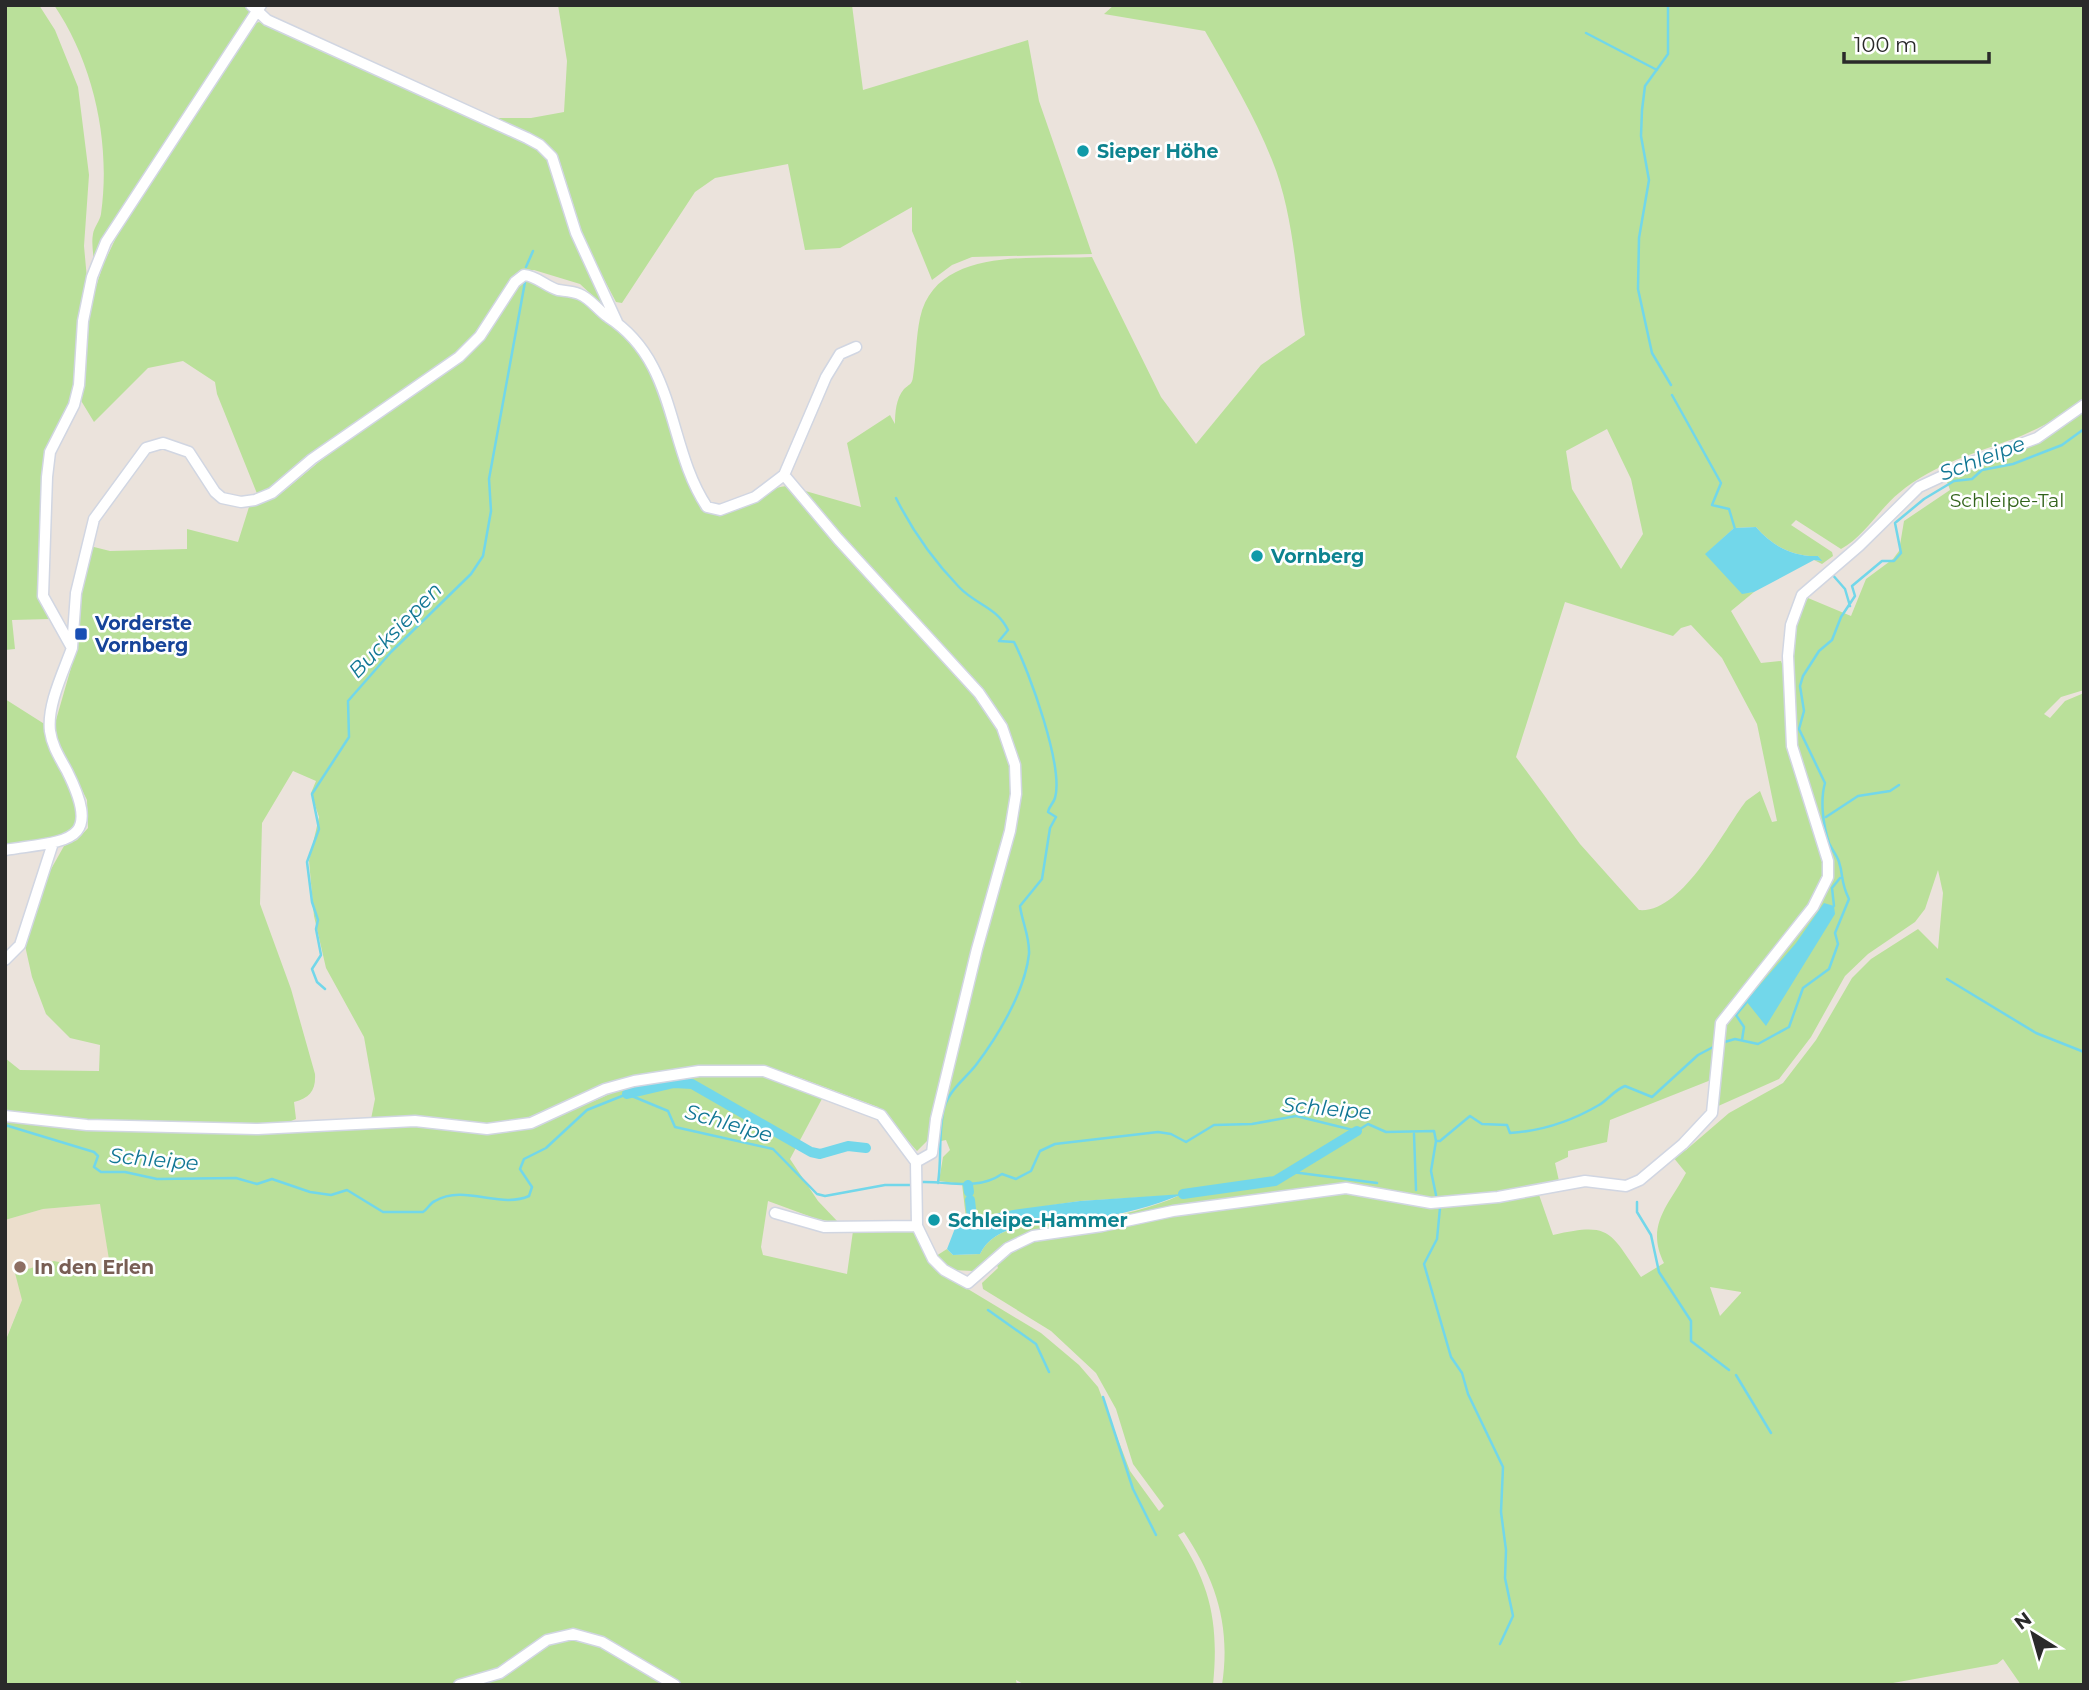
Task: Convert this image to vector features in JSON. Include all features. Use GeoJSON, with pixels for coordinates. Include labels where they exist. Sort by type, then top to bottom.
{"type":"FeatureCollection","features":[{"type":"Feature","properties":{"kind":"street"},"geometry":{"type":"LineString","coordinates":[[72,648],[47,609],[43,596],[47,477],[50,452],[74,405],[79,385],[83,321],[92,277],[106,242],[257,7],[267,20],[540,145],[555,164],[576,233],[617,322]]}},
{"type":"Feature","properties":{"kind":"street"},"geometry":{"type":"LineString","coordinates":[[5,850],[53,842],[74,835],[83,821],[80,799],[53,744],[50,723],[72,648],[76,593],[94,519],[146,448],[163,443],[189,452],[195,457],[215,492],[222,498],[241,502],[255,500],[272,492],[312,459],[459,356],[480,336],[520,277],[533,276],[551,287],[580,294],[617,322],[648,354],[671,409],[687,466],[707,507],[720,510],[755,497],[784,475],[826,377],[840,354],[856,347]]}},
{"type":"Feature","properties":{"kind":"street"},"geometry":{"type":"LineString","coordinates":[[5,1116],[87,1125],[258,1129],[415,1121],[487,1129],[531,1122],[621,1084],[699,1071],[750,1070],[783,1076],[881,1115],[916,1162],[916,1226],[933,1259],[944,1270],[968,1283],[1008,1248],[1033,1236],[1102,1226],[1174,1211],[1346,1188],[1432,1203],[1498,1197],[1585,1181],[1603,1181],[1626,1186],[1640,1180],[1683,1144],[1712,1113],[1718,1045],[1727,1013],[1813,907],[1828,877],[1828,861],[1792,746],[1787,674],[1791,625],[1802,595],[1860,546],[1919,487],[1975,461],[2037,438],[2084,405]]}},
{"type":"Feature","properties":{"kind":"street"},"geometry":{"type":"LineString","coordinates":[[784,475],[838,539],[979,693],[1002,727],[1015,765],[1016,793],[1010,831],[977,949],[936,1119],[932,1153],[916,1162]]}},
{"type":"Feature","properties":{"kind":"street"},"geometry":{"type":"LineString","coordinates":[[5,960],[20,945],[53,842]]}},
{"type":"Feature","properties":{"kind":"street"},"geometry":{"type":"LineString","coordinates":[[775,1213],[824,1227],[916,1226]]}},
{"type":"Feature","properties":{"kind":"street"},"geometry":{"type":"LineString","coordinates":[[459,1685],[500,1673],[547,1640],[573,1634],[602,1642],[676,1685]]}},
{"type":"Feature","properties":{"kind":"shaded area","name":"In den Erlen"},"geometry":{"type":"Polygon","coordinates":[[[101,1204],[111,1273],[54,1261],[22,1300],[5,1341],[5,1220],[43,1209],[101,1204]]]}},
{"type":"Feature","properties":{"kind":"green space"},"geometry":{"type":"Polygon","coordinates":[[[5,5],[39,5],[55,30],[78,87],[89,175],[84,246],[87,279],[77,373],[67,412],[47,446],[41,478],[40,597],[50,619],[12,620],[15,649],[5,650],[5,5]]]}},
{"type":"Feature","properties":{"kind":"green space"},"geometry":{"type":"Polygon","coordinates":[[[54,5],[247,5],[252,10],[94,266],[92,238],[101,214],[103,187],[101,132],[89,78],[80,53],[54,5]]]}},
{"type":"Feature","properties":{"kind":"green space"},"geometry":{"type":"Polygon","coordinates":[[[558,5],[852,5],[863,90],[1028,40],[1039,101],[1092,254],[972,257],[952,265],[932,280],[912,231],[912,207],[840,248],[805,250],[788,164],[715,178],[695,192],[622,303],[616,302],[586,245],[558,156],[536,138],[493,118],[531,118],[564,112],[567,61],[558,5]]]}},
{"type":"Feature","properties":{"kind":"green space","name":"Schleipe-Tal"},"geometry":{"type":"Polygon","coordinates":[[[1114,5],[2084,5],[2084,690],[2061,697],[2044,714],[2050,718],[2065,701],[2084,693],[2084,1685],[2021,1685],[2003,1659],[1997,1664],[1882,1685],[1222,1685],[1224,1643],[1218,1604],[1205,1568],[1184,1532],[1178,1535],[1198,1571],[1210,1606],[1215,1643],[1213,1685],[1025,1685],[1016,1680],[1017,1685],[684,1685],[601,1637],[572,1631],[545,1636],[504,1667],[460,1679],[452,1685],[5,1685],[5,1342],[22,1300],[15,1273],[54,1261],[111,1272],[100,1204],[43,1209],[5,1220],[5,1119],[21,1122],[222,1129],[416,1124],[496,1133],[532,1128],[635,1083],[701,1073],[765,1074],[824,1095],[790,1159],[818,1201],[839,1223],[817,1219],[768,1201],[761,1247],[763,1255],[847,1274],[853,1231],[871,1228],[914,1231],[928,1258],[943,1274],[1041,1333],[1079,1365],[1098,1387],[1130,1471],[1159,1511],[1164,1506],[1133,1464],[1116,1409],[1096,1373],[1051,1331],[983,1289],[982,1283],[998,1268],[996,1262],[1034,1238],[1104,1230],[1175,1214],[1347,1191],[1432,1205],[1538,1192],[1553,1235],[1587,1230],[1598,1230],[1607,1234],[1622,1249],[1641,1277],[1664,1263],[1659,1250],[1658,1226],[1686,1173],[1673,1157],[1686,1150],[1729,1113],[1783,1083],[1816,1040],[1852,978],[1871,959],[1918,929],[1938,949],[1943,893],[1938,870],[1925,909],[1915,922],[1868,954],[1845,976],[1811,1037],[1779,1079],[1716,1107],[1721,1035],[1728,1014],[1809,917],[1823,895],[1832,869],[1794,746],[1790,656],[1793,621],[1808,598],[1851,616],[1866,579],[1893,559],[1899,551],[1904,521],[1950,490],[1945,476],[2047,437],[2075,416],[2075,412],[1927,474],[1899,493],[1857,537],[1841,549],[1796,520],[1791,525],[1832,552],[1833,556],[1822,564],[1814,560],[1821,561],[1818,556],[1800,555],[1776,545],[1756,527],[1734,528],[1706,554],[1742,593],[1754,592],[1731,611],[1761,663],[1781,661],[1786,675],[1790,747],[1826,860],[1826,876],[1810,907],[1718,1023],[1716,1078],[1610,1120],[1607,1142],[1568,1151],[1568,1157],[1555,1163],[1559,1181],[1498,1196],[1431,1201],[1344,1186],[1172,1208],[1102,1224],[1032,1233],[1009,1242],[973,1271],[952,1270],[936,1256],[947,1249],[953,1255],[980,1254],[999,1234],[1013,1229],[1111,1216],[1147,1208],[1180,1195],[1080,1201],[966,1218],[962,1184],[939,1181],[943,1157],[950,1150],[946,1140],[941,1141],[937,1137],[952,1044],[930,1138],[917,1151],[878,1107],[787,1073],[765,1067],[736,1065],[630,1078],[601,1086],[522,1120],[495,1124],[435,1118],[371,1119],[375,1099],[364,1037],[326,968],[314,916],[309,861],[319,817],[311,793],[316,781],[293,771],[262,823],[260,904],[291,989],[315,1074],[311,1092],[294,1102],[296,1119],[284,1124],[41,1118],[5,1112],[5,1058],[20,1070],[99,1071],[100,1045],[70,1038],[46,1014],[32,977],[24,941],[28,919],[64,846],[77,840],[88,828],[87,800],[58,742],[54,727],[77,647],[79,594],[90,546],[110,551],[187,549],[187,529],[238,542],[249,507],[284,491],[320,461],[467,354],[518,285],[531,279],[549,292],[582,299],[646,354],[701,510],[726,512],[768,492],[788,486],[981,699],[995,720],[1010,755],[1016,793],[952,1042],[955,1044],[1010,829],[1020,783],[1017,766],[1005,726],[982,692],[936,645],[802,490],[861,507],[847,443],[890,415],[895,424],[899,397],[913,380],[920,318],[930,295],[946,278],[967,267],[1018,258],[1092,257],[1161,397],[1196,444],[1261,365],[1305,335],[1290,224],[1279,181],[1241,94],[1205,31],[1104,14],[1114,5]],[[1607,429],[1566,451],[1572,489],[1621,569],[1643,534],[1631,479],[1607,429]],[[1565,602],[1516,757],[1580,844],[1639,910],[1655,908],[1671,899],[1686,885],[1746,801],[1760,791],[1772,822],[1777,821],[1757,724],[1722,658],[1691,625],[1681,628],[1673,636],[1565,602]],[[1710,1287],[1720,1316],[1741,1293],[1741,1292],[1710,1287]]]}},
{"type":"Feature","properties":{"kind":"green space"},"geometry":{"type":"Polygon","coordinates":[[[259,22],[535,144],[548,155],[606,308],[580,284],[534,270],[517,274],[474,334],[454,355],[280,485],[258,496],[217,394],[215,382],[183,361],[148,368],[94,422],[80,399],[90,305],[103,265],[122,225],[254,24],[259,22]]]}},
{"type":"Feature","properties":{"kind":"green space"},"geometry":{"type":"Polygon","coordinates":[[[5,699],[46,725],[80,818],[67,835],[5,847],[5,699]]]}},
{"type":"Feature","properties":{"kind":"green space"},"geometry":{"type":"Polygon","coordinates":[[[573,1639],[601,1645],[670,1685],[475,1685],[551,1643],[573,1639]]]}},
{"type":"Feature","properties":{"kind":"water"},"geometry":{"type":"Polygon","coordinates":[[[1756,527],[1769,540],[1784,549],[1800,555],[1818,556],[1822,561],[1814,560],[1754,592],[1742,594],[1705,554],[1734,528],[1756,527]]]}},
{"type":"Feature","properties":{"kind":"water"},"geometry":{"type":"Polygon","coordinates":[[[1824,903],[1834,906],[1835,914],[1766,1026],[1746,1001],[1796,943],[1824,903]]]}},
{"type":"Feature","properties":{"kind":"water"},"geometry":{"type":"Polygon","coordinates":[[[1183,1194],[1113,1215],[1013,1228],[988,1242],[980,1254],[953,1255],[947,1249],[957,1223],[1013,1210],[1080,1201],[1183,1194]]]}},
{"type":"Feature","properties":{"kind":"waterway"},"geometry":{"type":"LineString","coordinates":[[1668,5],[1668,54],[1645,86],[1642,110],[1641,136],[1649,180],[1639,238],[1638,289],[1652,353],[1671,385]]}},
{"type":"Feature","properties":{"kind":"waterway"},"geometry":{"type":"LineString","coordinates":[[1586,33],[1657,70]]}},
{"type":"Feature","properties":{"kind":"waterway","name":"Bucksiepen"},"geometry":{"type":"LineString","coordinates":[[526,267],[533,251]]}},
{"type":"Feature","properties":{"kind":"waterway","name":"Bucksiepen"},"geometry":{"type":"LineString","coordinates":[[325,989],[317,982],[312,969],[321,955],[316,929],[318,920],[312,902],[307,862],[319,829],[312,794],[349,737],[348,701],[391,652],[471,574],[483,556],[491,511],[489,479],[525,282]]}},
{"type":"Feature","properties":{"kind":"waterway"},"geometry":{"type":"LineString","coordinates":[[1672,395],[1721,483],[1712,505],[1729,509],[1735,529]]}},
{"type":"Feature","properties":{"kind":"waterway","name":"Schleipe"},"geometry":{"type":"LineString","coordinates":[[1721,1043],[1735,1039],[1758,1044],[1789,1027],[1803,988],[1829,969],[1838,944],[1835,933],[1849,899],[1839,862],[1825,828],[1822,805],[1825,783],[1799,729],[1804,711],[1800,686],[1803,676],[1819,651],[1832,640],[1841,617],[1855,596],[1852,586],[1882,561],[1894,561],[1901,553],[1895,523],[1924,499],[1954,481],[1972,479],[1982,470],[2013,464],[2062,445],[2084,429]]}},
{"type":"Feature","properties":{"kind":"waterway"},"geometry":{"type":"LineString","coordinates":[[896,498],[916,533],[941,567],[959,587],[998,616],[1008,630],[999,641],[1014,642],[1044,719],[1055,765],[1055,798],[1048,812],[1056,817],[1050,828],[1042,879],[1020,906],[1029,948],[1022,983],[993,1041],[946,1102],[941,1126],[938,1183]]}},
{"type":"Feature","properties":{"kind":"waterway"},"geometry":{"type":"LineString","coordinates":[[1831,573],[1845,589],[1850,606]]}},
{"type":"Feature","properties":{"kind":"waterway"},"geometry":{"type":"LineString","coordinates":[[1826,817],[1858,796],[1890,791],[1899,785]]}},
{"type":"Feature","properties":{"kind":"waterway"},"geometry":{"type":"LineString","coordinates":[[1834,906],[1832,888],[1840,878]]}},
{"type":"Feature","properties":{"kind":"waterway"},"geometry":{"type":"LineString","coordinates":[[1947,979],[2036,1033],[2084,1052]]}},
{"type":"Feature","properties":{"kind":"waterway"},"geometry":{"type":"LineString","coordinates":[[1742,1040],[1744,1027],[1736,1015],[1746,1003]]}},
{"type":"Feature","properties":{"kind":"waterway","name":"Schleipe"},"geometry":{"type":"LineString","coordinates":[[921,1182],[973,1184],[1002,1174],[1016,1179],[1031,1171],[1040,1151],[1055,1144],[1158,1132],[1171,1134],[1186,1142],[1214,1125],[1252,1124],[1296,1116],[1357,1131],[1368,1124],[1386,1132],[1434,1131],[1436,1141],[1440,1141],[1470,1116],[1482,1124],[1507,1125],[1510,1133],[1534,1130],[1577,1116],[1599,1105],[1625,1086],[1652,1097],[1698,1055],[1715,1046]]}},
{"type":"Feature","properties":{"kind":"waterway"},"geometry":{"type":"LineString","coordinates":[[627,1094],[674,1083],[692,1084],[811,1152],[820,1154],[848,1146],[866,1148]]}},
{"type":"Feature","properties":{"kind":"waterway","name":"Schleipe"},"geometry":{"type":"LineString","coordinates":[[5,1125],[94,1152],[98,1156],[94,1167],[101,1172],[125,1172],[157,1179],[236,1178],[257,1184],[272,1179],[310,1192],[331,1195],[347,1190],[383,1212],[423,1212],[433,1202],[446,1196],[470,1195],[507,1200],[529,1196],[532,1187],[520,1169],[524,1159],[546,1148],[587,1110],[627,1094],[668,1111],[675,1127],[773,1149],[817,1194],[825,1196],[885,1185],[912,1185]]}},
{"type":"Feature","properties":{"kind":"waterway"},"geometry":{"type":"LineString","coordinates":[[1183,1194],[1275,1181],[1357,1131]]}},
{"type":"Feature","properties":{"kind":"waterway"},"geometry":{"type":"LineString","coordinates":[[1414,1134],[1416,1190]]}},
{"type":"Feature","properties":{"kind":"waterway"},"geometry":{"type":"LineString","coordinates":[[1436,1141],[1431,1171],[1436,1195]]}},
{"type":"Feature","properties":{"kind":"waterway"},"geometry":{"type":"LineString","coordinates":[[1292,1172],[1377,1183]]}},
{"type":"Feature","properties":{"kind":"waterway","name":"Schleipe"},"geometry":{"type":"LineString","coordinates":[[968,1185],[969,1192]]}},
{"type":"Feature","properties":{"kind":"waterway"},"geometry":{"type":"LineString","coordinates":[[970,1200],[972,1218]]}},
{"type":"Feature","properties":{"kind":"waterway"},"geometry":{"type":"LineString","coordinates":[[1637,1202],[1637,1212],[1651,1235],[1659,1272],[1691,1321],[1691,1341],[1729,1370]]}},
{"type":"Feature","properties":{"kind":"waterway"},"geometry":{"type":"LineString","coordinates":[[1440,1208],[1437,1239],[1424,1264],[1451,1357],[1462,1373],[1468,1394],[1503,1467],[1501,1512],[1506,1550],[1505,1578],[1513,1616],[1500,1644]]}},
{"type":"Feature","properties":{"kind":"waterway"},"geometry":{"type":"LineString","coordinates":[[988,1310],[1036,1344],[1049,1372]]}},
{"type":"Feature","properties":{"kind":"waterway"},"geometry":{"type":"LineString","coordinates":[[1736,1375],[1771,1433]]}},
{"type":"Feature","properties":{"kind":"waterway"},"geometry":{"type":"LineString","coordinates":[[1103,1397],[1133,1489],[1156,1535]]}},
{"type":"Feature","properties":{"kind":"place","name":"Sieper Höhe"},"geometry":{"type":"Point","coordinates":[1083,151]}},
{"type":"Feature","properties":{"kind":"place","name":"Vornberg"},"geometry":{"type":"Point","coordinates":[1257,556]}},
{"type":"Feature","properties":{"kind":"place","name":"Vorderste Vornberg"},"geometry":{"type":"Point","coordinates":[81,634]}},
{"type":"Feature","properties":{"kind":"place","name":"Schleipe-Hammer"},"geometry":{"type":"Point","coordinates":[934,1220]}},
{"type":"Feature","properties":{"kind":"place","name":"In den Erlen"},"geometry":{"type":"Point","coordinates":[20,1267]}}]}
